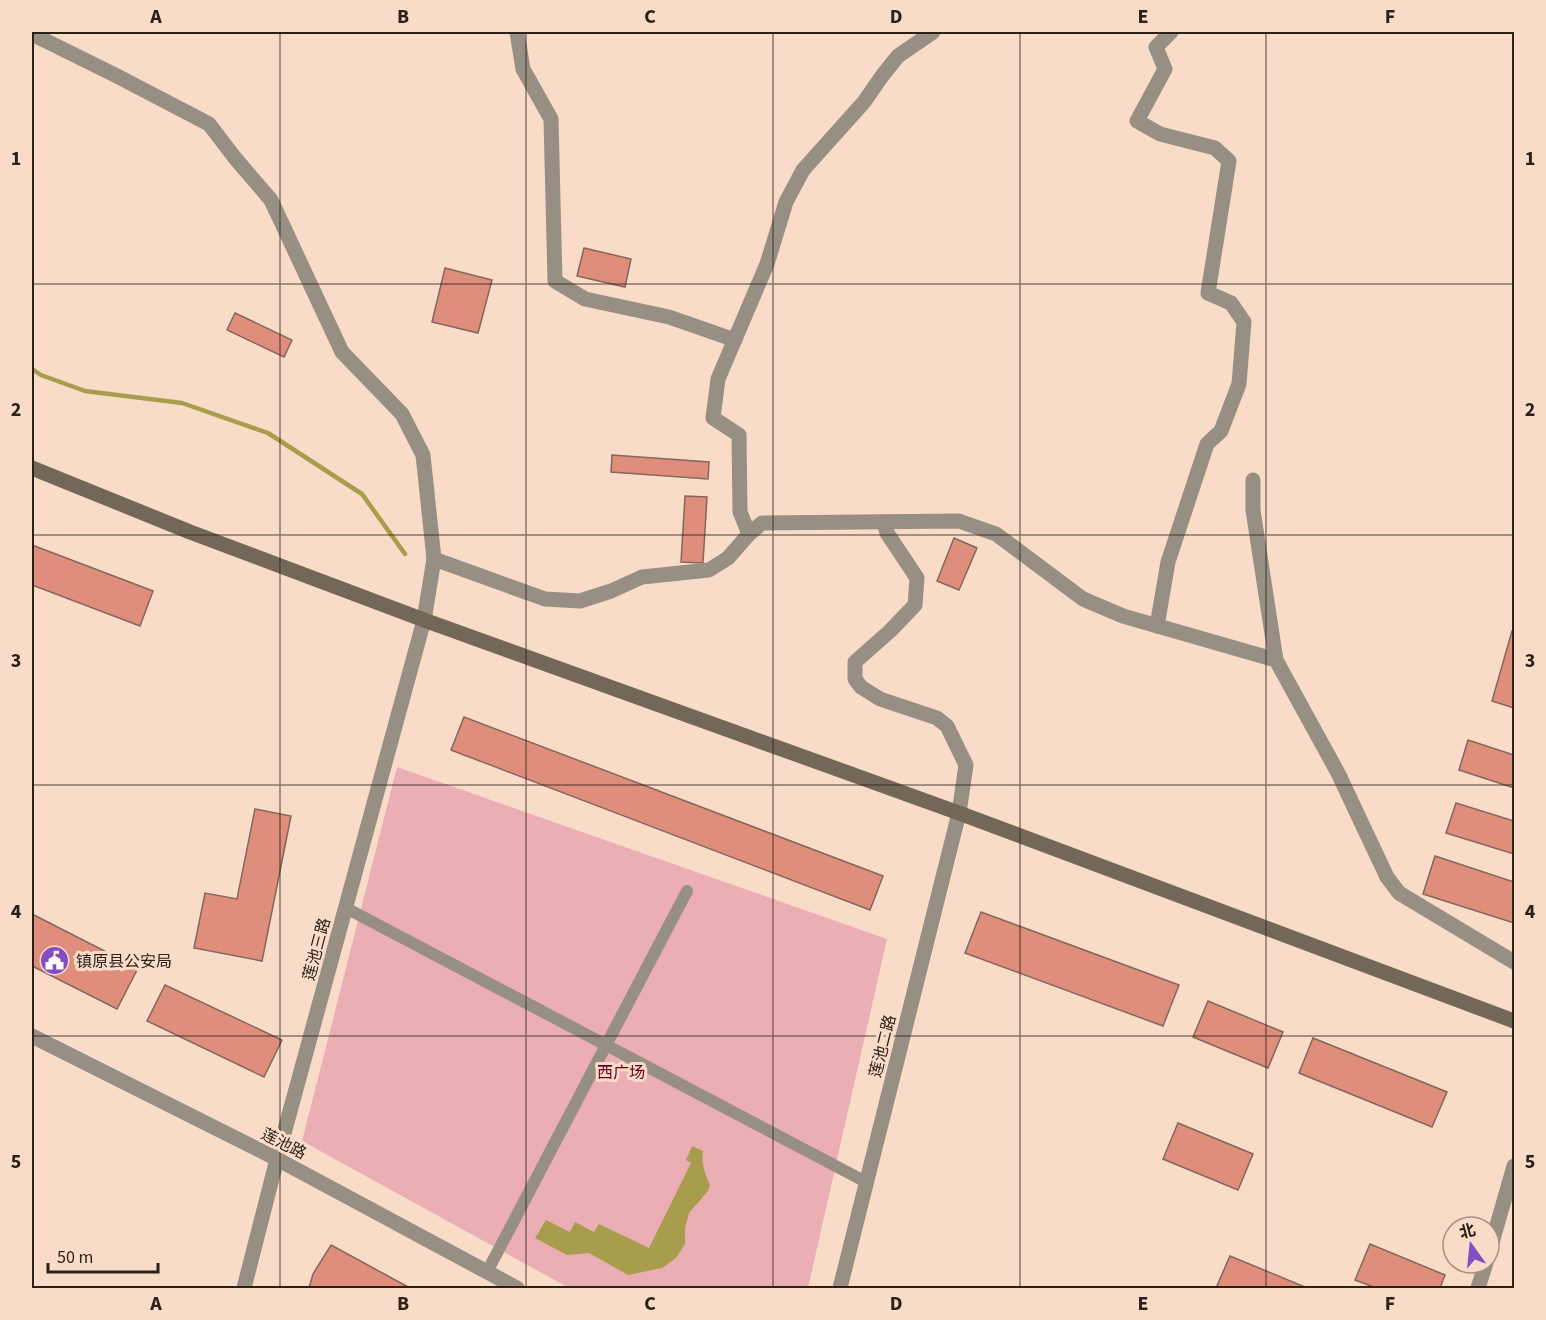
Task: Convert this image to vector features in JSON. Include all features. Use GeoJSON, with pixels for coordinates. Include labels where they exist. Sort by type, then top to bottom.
{"type":"FeatureCollection","features":[{"type":"Feature","properties":{"kind":"main road"},"geometry":{"type":"LineString","coordinates":[[32,468],[201,536],[424,620],[959,813],[1515,1021]]}},
{"type":"Feature","properties":{"kind":"street"},"geometry":{"type":"LineString","coordinates":[[517,32],[523,69],[550,119],[555,281],[585,299],[669,317],[735,340]]}},
{"type":"Feature","properties":{"kind":"street"},"geometry":{"type":"LineString","coordinates":[[749,534],[740,512],[740,435],[713,418],[718,379],[767,264],[786,202],[803,170],[864,102],[898,56],[933,32]]}},
{"type":"Feature","properties":{"kind":"street"},"geometry":{"type":"LineString","coordinates":[[1157,626],[1168,562],[1200,466],[1208,444],[1221,430],[1239,384],[1244,322],[1231,303],[1208,293],[1229,160],[1215,148],[1160,135],[1137,122],[1165,69],[1156,47],[1171,32]]}},
{"type":"Feature","properties":{"kind":"street","name":"莲池三路"},"geometry":{"type":"LineString","coordinates":[[32,34],[208,124],[271,200],[342,352],[402,414],[423,456],[434,559],[424,620],[244,1288]]}},
{"type":"Feature","properties":{"kind":"street"},"geometry":{"type":"LineString","coordinates":[[1253,480],[1253,510],[1276,660],[1338,773],[1387,877],[1399,893],[1515,962]]}},
{"type":"Feature","properties":{"kind":"street"},"geometry":{"type":"LineString","coordinates":[[434,559],[545,598],[580,601],[642,578],[709,570],[728,558],[762,523],[959,521],[996,534],[1083,599],[1123,616],[1276,660]]}},
{"type":"Feature","properties":{"kind":"street","name":"莲池二路"},"geometry":{"type":"LineString","coordinates":[[840,1288],[959,813],[966,765],[947,726],[937,718],[880,699],[861,687],[855,679],[855,662],[915,605],[917,579],[887,533],[884,522]]}},
{"type":"Feature","properties":{"kind":"street"},"geometry":{"type":"LineString","coordinates":[[487,1272],[687,891]]}},
{"type":"Feature","properties":{"kind":"street"},"geometry":{"type":"LineString","coordinates":[[346,908],[866,1182]]}},
{"type":"Feature","properties":{"kind":"street","name":"莲池路"},"geometry":{"type":"LineString","coordinates":[[32,1036],[278,1159],[518,1288]]}},
{"type":"Feature","properties":{"kind":"street"},"geometry":{"type":"LineString","coordinates":[[1500,1215],[1515,1166]]}},
{"type":"Feature","properties":{"kind":"green space","name":"西广场"},"geometry":{"type":"Polygon","coordinates":[[[397,767],[887,939],[808,1288],[569,1288],[302,1141],[397,767]]]}},
{"type":"Feature","properties":{"kind":"shaded area"},"geometry":{"type":"Polygon","coordinates":[[[692,1146],[703,1151],[703,1164],[710,1185],[708,1191],[689,1213],[685,1228],[685,1244],[676,1258],[662,1268],[628,1275],[589,1253],[567,1255],[535,1238],[546,1220],[570,1232],[575,1222],[594,1232],[599,1224],[649,1248],[691,1163],[686,1160],[692,1146]]]}},
{"type":"Feature","properties":{"kind":"building"},"geometry":{"type":"Polygon","coordinates":[[[584,248],[631,259],[625,287],[577,276],[584,248]]]}},
{"type":"Feature","properties":{"kind":"building"},"geometry":{"type":"Polygon","coordinates":[[[445,268],[492,280],[478,333],[432,322],[445,268]]]}},
{"type":"Feature","properties":{"kind":"building"},"geometry":{"type":"Polygon","coordinates":[[[235,313],[292,340],[284,357],[227,330],[235,313]]]}},
{"type":"Feature","properties":{"kind":"building"},"geometry":{"type":"Polygon","coordinates":[[[612,455],[709,462],[708,479],[611,472],[612,455]]]}},
{"type":"Feature","properties":{"kind":"building"},"geometry":{"type":"Polygon","coordinates":[[[685,496],[707,497],[703,563],[681,562],[685,496]]]}},
{"type":"Feature","properties":{"kind":"building"},"geometry":{"type":"Polygon","coordinates":[[[954,538],[977,548],[959,590],[937,581],[954,538]]]}},
{"type":"Feature","properties":{"kind":"building"},"geometry":{"type":"Polygon","coordinates":[[[32,545],[153,591],[140,626],[32,585],[32,545]]]}},
{"type":"Feature","properties":{"kind":"building"},"geometry":{"type":"Polygon","coordinates":[[[1512,631],[1514,631],[1514,708],[1492,701],[1512,631]]]}},
{"type":"Feature","properties":{"kind":"building"},"geometry":{"type":"Polygon","coordinates":[[[464,717],[883,876],[870,910],[451,750],[464,717]]]}},
{"type":"Feature","properties":{"kind":"building"},"geometry":{"type":"Polygon","coordinates":[[[1468,740],[1514,755],[1514,788],[1459,770],[1468,740]]]}},
{"type":"Feature","properties":{"kind":"building"},"geometry":{"type":"Polygon","coordinates":[[[1456,803],[1514,821],[1514,854],[1446,833],[1456,803]]]}},
{"type":"Feature","properties":{"kind":"building"},"geometry":{"type":"Polygon","coordinates":[[[255,809],[291,816],[262,961],[194,948],[205,893],[237,899],[255,809]]]}},
{"type":"Feature","properties":{"kind":"building"},"geometry":{"type":"Polygon","coordinates":[[[1435,856],[1514,882],[1514,923],[1423,894],[1435,856]]]}},
{"type":"Feature","properties":{"kind":"building"},"geometry":{"type":"Polygon","coordinates":[[[981,912],[1179,985],[1163,1026],[965,953],[981,912]]]}},
{"type":"Feature","properties":{"kind":"building"},"geometry":{"type":"Polygon","coordinates":[[[32,914],[138,968],[117,1009],[32,966],[32,914]]]}},
{"type":"Feature","properties":{"kind":"building"},"geometry":{"type":"Polygon","coordinates":[[[165,985],[282,1040],[264,1077],[147,1021],[165,985]]]}},
{"type":"Feature","properties":{"kind":"building"},"geometry":{"type":"Polygon","coordinates":[[[1208,1001],[1283,1032],[1268,1068],[1193,1037],[1208,1001]]]}},
{"type":"Feature","properties":{"kind":"building"},"geometry":{"type":"Polygon","coordinates":[[[1313,1038],[1447,1092],[1432,1127],[1299,1073],[1313,1038]]]}},
{"type":"Feature","properties":{"kind":"building"},"geometry":{"type":"Polygon","coordinates":[[[1178,1123],[1253,1154],[1238,1190],[1163,1159],[1178,1123]]]}},
{"type":"Feature","properties":{"kind":"building"},"geometry":{"type":"Polygon","coordinates":[[[1370,1244],[1445,1275],[1440,1288],[1376,1288],[1355,1280],[1370,1244]]]}},
{"type":"Feature","properties":{"kind":"building"},"geometry":{"type":"Polygon","coordinates":[[[331,1245],[410,1288],[309,1288],[313,1274],[331,1245]]]}},
{"type":"Feature","properties":{"kind":"building"},"geometry":{"type":"Polygon","coordinates":[[[1230,1256],[1305,1287],[1305,1288],[1216,1288],[1230,1256]]]}},
{"type":"Feature","properties":{"kind":"waterway"},"geometry":{"type":"LineString","coordinates":[[32,369],[41,375],[85,391],[182,403],[268,433],[362,494],[405,554]]}},
{"type":"Feature","properties":{"kind":"place","name":"镇原县公安局"},"geometry":{"type":"Point","coordinates":[55,961]}}]}
